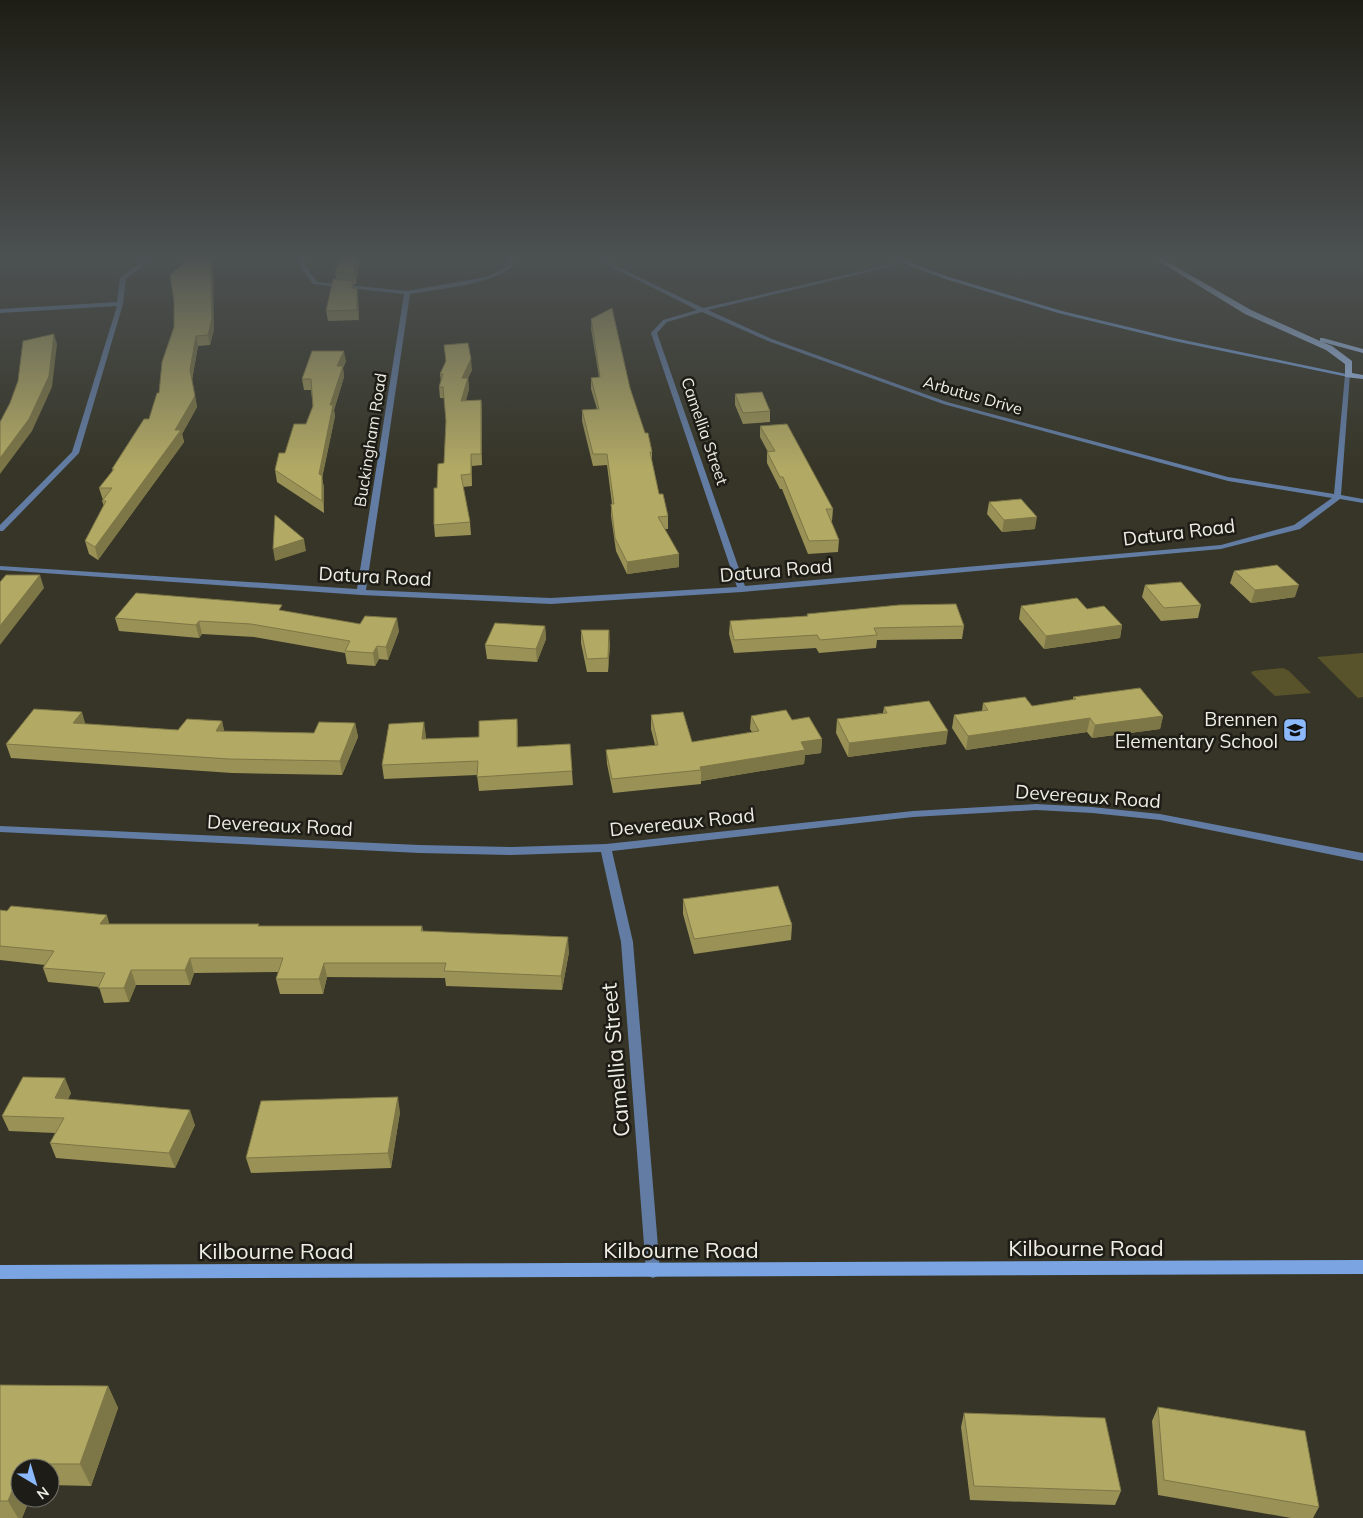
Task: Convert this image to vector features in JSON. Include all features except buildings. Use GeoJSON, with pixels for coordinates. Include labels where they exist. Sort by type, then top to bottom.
{"type":"FeatureCollection","features":[{"type":"Feature","properties":{"kind":"main road"},"geometry":{"type":"LineString","coordinates":[[1282,328],[1329,348],[1349,363],[1348,375],[1363,377]]}},
{"type":"Feature","properties":{"kind":"main road"},"geometry":{"type":"LineString","coordinates":[[1287,330],[1363,351]]}},
{"type":"Feature","properties":{"kind":"street"},"geometry":{"type":"LineString","coordinates":[[0,529],[75,453],[113,328]]}},
{"type":"Feature","properties":{"kind":"street","name":"Buckingham Road"},"geometry":{"type":"LineString","coordinates":[[361,592],[402,328]]}},
{"type":"Feature","properties":{"kind":"street","name":"Camellia Street"},"geometry":{"type":"LineString","coordinates":[[659,328],[654,333],[742,589]]}},
{"type":"Feature","properties":{"kind":"street","name":"Arbutus Drive"},"geometry":{"type":"LineString","coordinates":[[742,328],[770,340],[945,404],[1228,479],[1363,501]]}},
{"type":"Feature","properties":{"kind":"street"},"geometry":{"type":"LineString","coordinates":[[1118,328],[1178,342],[1348,375],[1337,498]]}},
{"type":"Feature","properties":{"kind":"street","name":"Datura Road"},"geometry":{"type":"LineString","coordinates":[[0,568],[361,592],[551,601],[742,589],[1221,547],[1297,527],[1337,498]]}},
{"type":"Feature","properties":{"kind":"street","name":"Devereaux Road"},"geometry":{"type":"LineString","coordinates":[[0,830],[419,850],[512,851],[606,848],[913,814],[1036,807],[1092,810],[1160,817],[1363,857]]}},
{"type":"Feature","properties":{"kind":"street","name":"Camellia Street"},"geometry":{"type":"LineString","coordinates":[[606,848],[626,942],[653,1271]]}},
{"type":"Feature","properties":{"kind":"street","name":"Kilbourne Road"},"geometry":{"type":"LineString","coordinates":[[0,1272],[1363,1267]]}},
{"type":"Feature","properties":{"kind":"shaded area"},"geometry":{"type":"Polygon","coordinates":[[[1363,653],[1363,697],[1358,698],[1317,657],[1363,653]]]}},
{"type":"Feature","properties":{"kind":"shaded area"},"geometry":{"type":"Polygon","coordinates":[[[1283,668],[1289,671],[1311,693],[1275,696],[1251,673],[1253,671],[1283,668]]]}},
{"type":"Feature","properties":{"kind":"place","name":"Brennen Elementary School"},"geometry":{"type":"Point","coordinates":[1295,730]}}]}
